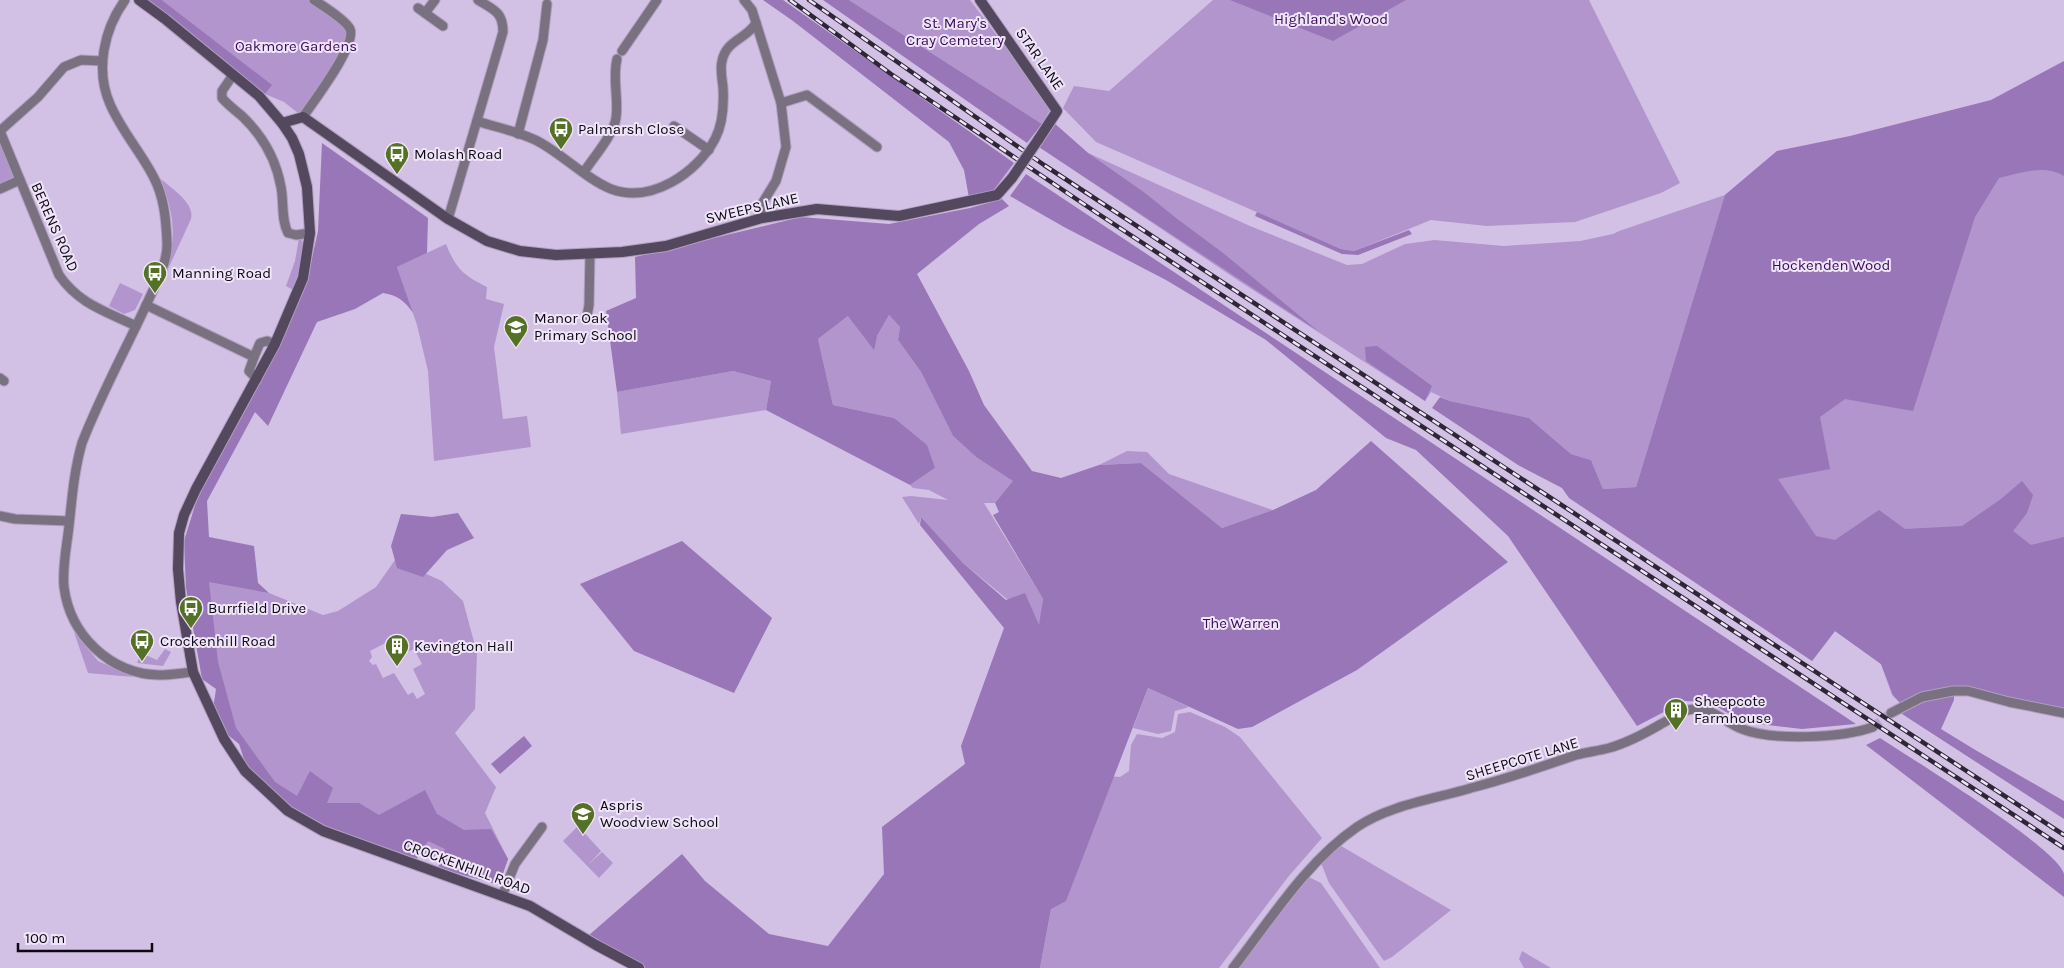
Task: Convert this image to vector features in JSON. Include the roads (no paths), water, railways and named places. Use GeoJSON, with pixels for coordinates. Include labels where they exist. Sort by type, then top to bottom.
{"type":"FeatureCollection","features":[{"type":"Feature","properties":{"kind":"main road","name":"CROCKENHILL ROAD"},"geometry":{"type":"LineString","coordinates":[[139,0],[173,25],[259,96],[282,123],[300,154],[309,198],[310,234],[303,278],[275,344],[196,489],[184,515],[179,533],[178,569],[181,602],[193,672],[224,739],[245,771],[288,811],[323,830],[530,906],[596,946],[640,968]]}},
{"type":"Feature","properties":{"kind":"main road","name":"STAR LANE"},"geometry":{"type":"LineString","coordinates":[[980,0],[1057,111]]}},
{"type":"Feature","properties":{"kind":"main road","name":"SWEEPS LANE"},"geometry":{"type":"LineString","coordinates":[[303,117],[448,219],[487,241],[520,251],[556,255],[622,252],[666,246],[762,218],[817,209],[899,216],[997,195],[1012,178],[1057,111]]}},
{"type":"Feature","properties":{"kind":"main road"},"geometry":{"type":"LineString","coordinates":[[282,123],[303,117]]}},
{"type":"Feature","properties":{"kind":"street"},"geometry":{"type":"LineString","coordinates":[[124,0],[106,38],[102,61],[103,80],[110,103],[153,176],[165,210],[167,245],[161,272],[82,444],[75,467],[64,586],[73,619],[82,634],[98,652],[124,667],[142,673],[159,675],[193,672]]}},
{"type":"Feature","properties":{"kind":"street"},"geometry":{"type":"LineString","coordinates":[[303,117],[341,61],[349,46],[351,35],[347,25],[314,0]]}},
{"type":"Feature","properties":{"kind":"street"},"geometry":{"type":"LineString","coordinates":[[434,0],[422,11],[443,26]]}},
{"type":"Feature","properties":{"kind":"street"},"geometry":{"type":"LineString","coordinates":[[448,219],[503,32],[503,20],[496,12],[478,0]]}},
{"type":"Feature","properties":{"kind":"street"},"geometry":{"type":"LineString","coordinates":[[622,51],[657,0]]}},
{"type":"Feature","properties":{"kind":"street"},"geometry":{"type":"LineString","coordinates":[[744,0],[752,10],[781,103],[786,147],[776,181],[760,207],[762,218]]}},
{"type":"Feature","properties":{"kind":"street"},"geometry":{"type":"LineString","coordinates":[[518,134],[543,40],[546,4]]}},
{"type":"Feature","properties":{"kind":"street"},"geometry":{"type":"LineString","coordinates":[[477,121],[540,142],[611,189],[639,192],[663,186],[680,179],[696,166],[709,150],[716,136],[724,105],[722,61],[728,46],[752,31],[756,23]]}},
{"type":"Feature","properties":{"kind":"street"},"geometry":{"type":"LineString","coordinates":[[584,172],[614,127],[617,117],[616,59]]}},
{"type":"Feature","properties":{"kind":"street"},"geometry":{"type":"LineString","coordinates":[[0,131],[38,97],[64,67],[81,60],[102,61]]}},
{"type":"Feature","properties":{"kind":"street"},"geometry":{"type":"LineString","coordinates":[[233,75],[222,91],[222,98],[253,128],[266,145],[272,157],[281,188],[284,226],[288,233],[296,235],[310,234]]}},
{"type":"Feature","properties":{"kind":"street"},"geometry":{"type":"LineString","coordinates":[[781,103],[807,95],[877,147]]}},
{"type":"Feature","properties":{"kind":"street"},"geometry":{"type":"LineString","coordinates":[[674,126],[709,150]]}},
{"type":"Feature","properties":{"kind":"street","name":"BERENS ROAD"},"geometry":{"type":"LineString","coordinates":[[0,131],[58,275],[72,293],[86,302],[136,326]]}},
{"type":"Feature","properties":{"kind":"street"},"geometry":{"type":"LineString","coordinates":[[0,189],[20,180]]}},
{"type":"Feature","properties":{"kind":"street"},"geometry":{"type":"LineString","coordinates":[[587,316],[590,254]]}},
{"type":"Feature","properties":{"kind":"street"},"geometry":{"type":"LineString","coordinates":[[146,305],[254,357]]}},
{"type":"Feature","properties":{"kind":"street"},"geometry":{"type":"LineString","coordinates":[[257,378],[249,372],[260,343],[267,341],[275,344]]}},
{"type":"Feature","properties":{"kind":"street"},"geometry":{"type":"LineString","coordinates":[[0,516],[15,519],[69,520]]}},
{"type":"Feature","properties":{"kind":"street"},"geometry":{"type":"LineString","coordinates":[[1891,714],[1922,697],[1953,691],[1968,692],[2064,713]]}},
{"type":"Feature","properties":{"kind":"street","name":"SHEEPCOTE LANE"},"geometry":{"type":"LineString","coordinates":[[1233,968],[1318,862],[1357,827],[1374,816],[1533,771],[1576,755],[1611,747],[1634,738],[1685,711],[1696,708],[1717,715],[1732,726],[1757,734],[1805,736],[1861,731],[1873,727]]}},
{"type":"Feature","properties":{"kind":"street"},"geometry":{"type":"LineString","coordinates":[[502,896],[515,864],[542,827]]}},
{"type":"Feature","properties":{"kind":"tunnel"},"geometry":{"type":"LineString","coordinates":[[1873,727],[1891,713]]}},
{"type":"Feature","properties":{"kind":"railway"},"geometry":{"type":"LineString","coordinates":[[790,0],[891,74],[1097,213],[2064,848]]}},
{"type":"Feature","properties":{"kind":"railway"},"geometry":{"type":"LineString","coordinates":[[809,0],[1044,165],[2064,835]]}},
{"type":"Feature","properties":{"kind":"place","name":"Palmarsh Close"},"geometry":{"type":"Point","coordinates":[561,150]}},
{"type":"Feature","properties":{"kind":"place","name":"Molash Road"},"geometry":{"type":"Point","coordinates":[397,175]}},
{"type":"Feature","properties":{"kind":"place","name":"Manning Road"},"geometry":{"type":"Point","coordinates":[155,294]}},
{"type":"Feature","properties":{"kind":"place","name":"Manor Oak Primary School"},"geometry":{"type":"Point","coordinates":[516,348]}},
{"type":"Feature","properties":{"kind":"place","name":"Burrfield Drive"},"geometry":{"type":"Point","coordinates":[191,629]}},
{"type":"Feature","properties":{"kind":"place","name":"Crockenhill Road"},"geometry":{"type":"Point","coordinates":[142,662]}},
{"type":"Feature","properties":{"kind":"place","name":"Kevington Hall"},"geometry":{"type":"Point","coordinates":[397,667]}},
{"type":"Feature","properties":{"kind":"place","name":"Sheepcote Farmhouse"},"geometry":{"type":"Point","coordinates":[1676,731]}},
{"type":"Feature","properties":{"kind":"place","name":"Aspris Woodview School"},"geometry":{"type":"Point","coordinates":[583,835]}},
{"type":"Feature","properties":{"kind":"park label","name":"Highland's Wood"},"geometry":{"type":"Point","coordinates":[1331,19]}},
{"type":"Feature","properties":{"kind":"park label","name":"St. Mary's Cray Cemetery"},"geometry":{"type":"Point","coordinates":[955,32]}},
{"type":"Feature","properties":{"kind":"park label","name":"Oakmore Gardens"},"geometry":{"type":"Point","coordinates":[296,46]}},
{"type":"Feature","properties":{"kind":"park label","name":"Hockenden Wood"},"geometry":{"type":"Point","coordinates":[1831,265]}},
{"type":"Feature","properties":{"kind":"park label","name":"The Warren"},"geometry":{"type":"Point","coordinates":[1241,623]}}]}
